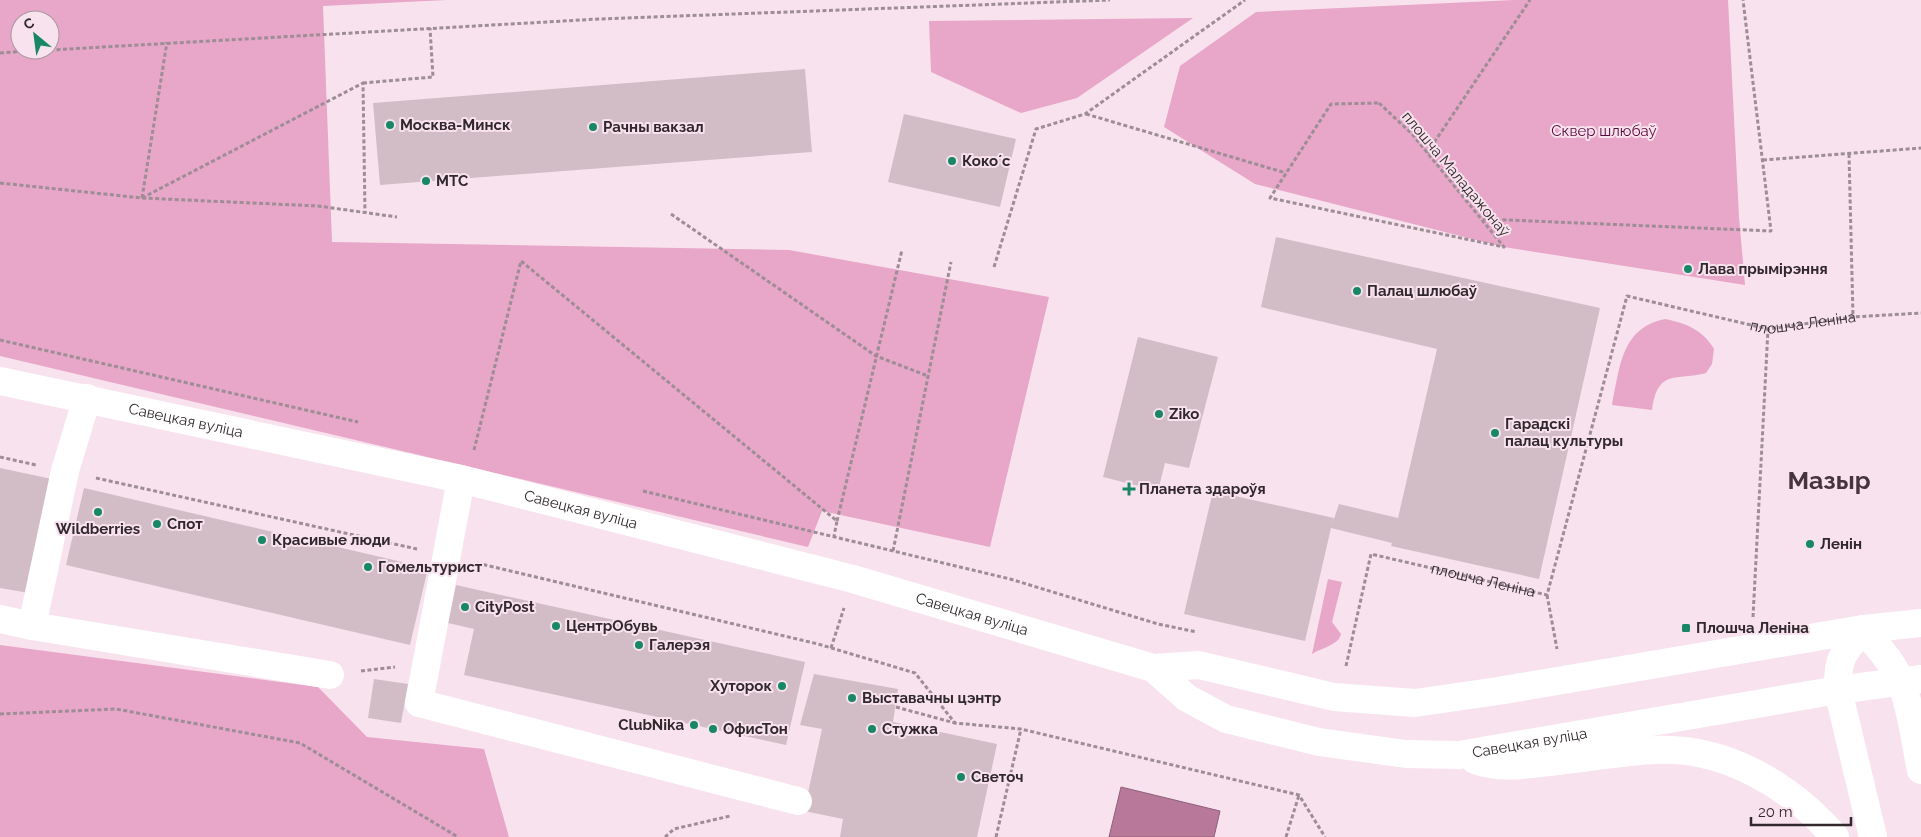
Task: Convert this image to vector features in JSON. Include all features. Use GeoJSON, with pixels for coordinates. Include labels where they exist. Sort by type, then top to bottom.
{"type":"FeatureCollection","features":[{"type":"Feature","properties":{"kind":"main road","name":"Савецкая вуліца"},"geometry":{"type":"LineString","coordinates":[[0,381],[461,479],[853,579],[1153,668],[1199,665],[1334,696],[1415,703],[1498,691],[1863,629],[1921,623]]}},
{"type":"Feature","properties":{"kind":"main road"},"geometry":{"type":"LineString","coordinates":[[32,626],[64,472],[87,398]]}},
{"type":"Feature","properties":{"kind":"main road"},"geometry":{"type":"LineString","coordinates":[[461,479],[419,703],[798,801]]}},
{"type":"Feature","properties":{"kind":"main road"},"geometry":{"type":"LineString","coordinates":[[0,619],[32,626],[330,675]]}},
{"type":"Feature","properties":{"kind":"main road"},"geometry":{"type":"LineString","coordinates":[[1873,837],[1838,690],[1837,668],[1844,651],[1863,629],[1911,681],[1908,701],[1921,770]]}},
{"type":"Feature","properties":{"kind":"main road","name":"Савецкая вуліца"},"geometry":{"type":"LineString","coordinates":[[1153,668],[1187,698],[1226,719],[1319,742],[1406,754],[1459,754],[1838,690],[1911,681]]}},
{"type":"Feature","properties":{"kind":"main road"},"geometry":{"type":"LineString","coordinates":[[1459,754],[1484,764],[1511,766],[1656,750],[1710,756],[1733,763],[1781,788],[1820,819],[1835,837]]}},
{"type":"Feature","properties":{"kind":"path"},"geometry":{"type":"LineString","coordinates":[[60,49],[430,28],[1110,0]]}},
{"type":"Feature","properties":{"kind":"path"},"geometry":{"type":"LineString","coordinates":[[994,267],[1036,129],[1086,114],[1245,0]]}},
{"type":"Feature","properties":{"kind":"path"},"geometry":{"type":"LineString","coordinates":[[1427,153],[1530,0]]}},
{"type":"Feature","properties":{"kind":"path"},"geometry":{"type":"LineString","coordinates":[[1482,219],[1771,231],[1743,0]]}},
{"type":"Feature","properties":{"kind":"path"},"geometry":{"type":"LineString","coordinates":[[142,198],[363,83],[433,77],[430,28]]}},
{"type":"Feature","properties":{"kind":"path"},"geometry":{"type":"LineString","coordinates":[[142,198],[167,42]]}},
{"type":"Feature","properties":{"kind":"path"},"geometry":{"type":"LineString","coordinates":[[363,83],[364,212]]}},
{"type":"Feature","properties":{"kind":"path","name":"плошча Маладажонаў"},"geometry":{"type":"LineString","coordinates":[[1379,103],[1412,134],[1504,247],[1270,198],[1286,173],[1331,104],[1379,103]]}},
{"type":"Feature","properties":{"kind":"path"},"geometry":{"type":"LineString","coordinates":[[1086,114],[1286,173]]}},
{"type":"Feature","properties":{"kind":"path"},"geometry":{"type":"LineString","coordinates":[[1763,160],[1921,148]]}},
{"type":"Feature","properties":{"kind":"path"},"geometry":{"type":"LineString","coordinates":[[1849,154],[1853,317]]}},
{"type":"Feature","properties":{"kind":"path"},"geometry":{"type":"LineString","coordinates":[[0,183],[142,198],[318,206],[397,217]]}},
{"type":"Feature","properties":{"kind":"path"},"geometry":{"type":"LineString","coordinates":[[671,214],[876,356],[928,376]]}},
{"type":"Feature","properties":{"kind":"path"},"geometry":{"type":"LineString","coordinates":[[834,536],[902,250]]}},
{"type":"Feature","properties":{"kind":"path"},"geometry":{"type":"LineString","coordinates":[[474,450],[521,260],[837,521]]}},
{"type":"Feature","properties":{"kind":"path"},"geometry":{"type":"LineString","coordinates":[[893,551],[951,262]]}},
{"type":"Feature","properties":{"kind":"path","name":"плошча Леніна"},"geometry":{"type":"LineString","coordinates":[[1355,668],[1346,667],[1371,554],[1547,595],[1627,296],[1768,329],[1853,317],[1921,313]]}},
{"type":"Feature","properties":{"kind":"path"},"geometry":{"type":"LineString","coordinates":[[1752,623],[1768,329]]}},
{"type":"Feature","properties":{"kind":"path"},"geometry":{"type":"LineString","coordinates":[[0,457],[447,556],[818,644],[915,673],[955,723]]}},
{"type":"Feature","properties":{"kind":"path"},"geometry":{"type":"LineString","coordinates":[[1547,595],[1558,654]]}},
{"type":"Feature","properties":{"kind":"path"},"geometry":{"type":"LineString","coordinates":[[330,675],[402,666]]}},
{"type":"Feature","properties":{"kind":"path"},"geometry":{"type":"LineString","coordinates":[[896,706],[955,723],[1020,729],[1299,795],[1325,837]]}},
{"type":"Feature","properties":{"kind":"path"},"geometry":{"type":"LineString","coordinates":[[0,714],[116,709],[300,743],[458,837]]}},
{"type":"Feature","properties":{"kind":"path"},"geometry":{"type":"LineString","coordinates":[[996,837],[1020,729]]}},
{"type":"Feature","properties":{"kind":"path"},"geometry":{"type":"LineString","coordinates":[[1286,837],[1299,795]]}},
{"type":"Feature","properties":{"kind":"path"},"geometry":{"type":"LineString","coordinates":[[665,837],[674,830]]}},
{"type":"Feature","properties":{"kind":"green space"},"geometry":{"type":"Polygon","coordinates":[[[0,0],[447,0],[323,6],[332,242],[789,250],[1049,297],[990,547],[822,511],[808,547],[0,356],[0,0]]]}},
{"type":"Feature","properties":{"kind":"green space","name":"Сквер шлюбаў"},"geometry":{"type":"Polygon","coordinates":[[[1514,0],[1728,0],[1739,217],[1745,285],[1504,247],[1255,184],[1164,127],[1180,66],[1256,12],[1514,0]]]}},
{"type":"Feature","properties":{"kind":"green space"},"geometry":{"type":"Polygon","coordinates":[[[1193,18],[1077,98],[1021,113],[931,72],[929,21],[1193,18]]]}},
{"type":"Feature","properties":{"kind":"green space"},"geometry":{"type":"Polygon","coordinates":[[[1665,319],[1687,325],[1705,337],[1714,349],[1712,364],[1706,373],[1677,377],[1664,382],[1655,397],[1652,410],[1612,405],[1621,363],[1631,340],[1639,331],[1650,324],[1665,319]]]}},
{"type":"Feature","properties":{"kind":"green space"},"geometry":{"type":"Polygon","coordinates":[[[1328,579],[1342,582],[1332,622],[1341,634],[1340,638],[1333,644],[1312,654],[1328,579]]]}},
{"type":"Feature","properties":{"kind":"green space"},"geometry":{"type":"Polygon","coordinates":[[[0,645],[318,687],[367,737],[484,749],[509,837],[0,837],[0,645]]]}},
{"type":"Feature","properties":{"kind":"shaded area"},"geometry":{"type":"Polygon","coordinates":[[[1121,787],[1220,811],[1214,837],[1109,837],[1121,787]]]}},
{"type":"Feature","properties":{"kind":"building","name":"Рачны вакзал"},"geometry":{"type":"Polygon","coordinates":[[[805,69],[812,152],[380,185],[373,103],[805,69]]]}},
{"type":"Feature","properties":{"kind":"building","name":"Кокоʼс"},"geometry":{"type":"Polygon","coordinates":[[[904,114],[1016,139],[1000,207],[888,182],[904,114]]]}},
{"type":"Feature","properties":{"kind":"building"},"geometry":{"type":"Polygon","coordinates":[[[1276,237],[1600,308],[1539,579],[1391,546],[1392,543],[1331,528],[1305,641],[1184,614],[1213,491],[1334,518],[1332,525],[1339,504],[1398,518],[1437,349],[1261,307],[1276,237]]]}},
{"type":"Feature","properties":{"kind":"building"},"geometry":{"type":"Polygon","coordinates":[[[1138,337],[1218,357],[1189,468],[1165,463],[1158,491],[1103,477],[1138,337]]]}},
{"type":"Feature","properties":{"kind":"building"},"geometry":{"type":"Polygon","coordinates":[[[0,468],[52,479],[29,593],[0,588],[0,468]]]}},
{"type":"Feature","properties":{"kind":"building"},"geometry":{"type":"Polygon","coordinates":[[[84,488],[428,568],[410,645],[66,565],[84,488]]]}},
{"type":"Feature","properties":{"kind":"building"},"geometry":{"type":"Polygon","coordinates":[[[456,585],[805,662],[786,745],[464,675],[474,629],[448,623],[456,585]]]}},
{"type":"Feature","properties":{"kind":"building"},"geometry":{"type":"Polygon","coordinates":[[[814,674],[898,689],[893,722],[997,744],[977,837],[840,837],[843,819],[804,811],[822,729],[800,725],[814,674]]]}},
{"type":"Feature","properties":{"kind":"building"},"geometry":{"type":"Polygon","coordinates":[[[374,679],[408,684],[401,723],[368,718],[374,679]]]}},
{"type":"Feature","properties":{"kind":"place","name":"Москва-Минск"},"geometry":{"type":"Point","coordinates":[390,125]}},
{"type":"Feature","properties":{"kind":"place","name":"Рачны вакзал"},"geometry":{"type":"Point","coordinates":[593,127]}},
{"type":"Feature","properties":{"kind":"place","name":"Кокоʼс"},"geometry":{"type":"Point","coordinates":[952,161]}},
{"type":"Feature","properties":{"kind":"place","name":"МТС"},"geometry":{"type":"Point","coordinates":[426,181]}},
{"type":"Feature","properties":{"kind":"place","name":"Лава прымірэння"},"geometry":{"type":"Point","coordinates":[1688,269]}},
{"type":"Feature","properties":{"kind":"place","name":"Палац шлюбаў"},"geometry":{"type":"Point","coordinates":[1357,291]}},
{"type":"Feature","properties":{"kind":"place","name":"Ziko"},"geometry":{"type":"Point","coordinates":[1159,414]}},
{"type":"Feature","properties":{"kind":"place","name":"Гарадскі палац культуры"},"geometry":{"type":"Point","coordinates":[1495,433]}},
{"type":"Feature","properties":{"kind":"place","name":"Планета здароўя"},"geometry":{"type":"Point","coordinates":[1129,489]}},
{"type":"Feature","properties":{"kind":"place","name":"Wildberries"},"geometry":{"type":"Point","coordinates":[98,512]}},
{"type":"Feature","properties":{"kind":"place","name":"Спот"},"geometry":{"type":"Point","coordinates":[157,524]}},
{"type":"Feature","properties":{"kind":"place","name":"Красивые люди"},"geometry":{"type":"Point","coordinates":[262,540]}},
{"type":"Feature","properties":{"kind":"place","name":"Ленін"},"geometry":{"type":"Point","coordinates":[1810,544]}},
{"type":"Feature","properties":{"kind":"place","name":"Гомельтурист"},"geometry":{"type":"Point","coordinates":[368,567]}},
{"type":"Feature","properties":{"kind":"place","name":"CityPost"},"geometry":{"type":"Point","coordinates":[465,607]}},
{"type":"Feature","properties":{"kind":"place","name":"ЦентрОбувь"},"geometry":{"type":"Point","coordinates":[556,626]}},
{"type":"Feature","properties":{"kind":"place","name":"Плошча Леніна"},"geometry":{"type":"Point","coordinates":[1686,628]}},
{"type":"Feature","properties":{"kind":"place","name":"Галерэя"},"geometry":{"type":"Point","coordinates":[639,645]}},
{"type":"Feature","properties":{"kind":"place","name":"Хуторок"},"geometry":{"type":"Point","coordinates":[782,686]}},
{"type":"Feature","properties":{"kind":"place","name":"Выставачны цэнтр"},"geometry":{"type":"Point","coordinates":[852,698]}},
{"type":"Feature","properties":{"kind":"place","name":"ClubNika"},"geometry":{"type":"Point","coordinates":[694,725]}},
{"type":"Feature","properties":{"kind":"place","name":"ОфисТон"},"geometry":{"type":"Point","coordinates":[713,729]}},
{"type":"Feature","properties":{"kind":"place","name":"Стужка"},"geometry":{"type":"Point","coordinates":[872,729]}},
{"type":"Feature","properties":{"kind":"place","name":"Светоч"},"geometry":{"type":"Point","coordinates":[961,777]}},
{"type":"Feature","properties":{"kind":"district","name":"Мазыр"},"geometry":{"type":"Point","coordinates":[1829,480]}}]}
